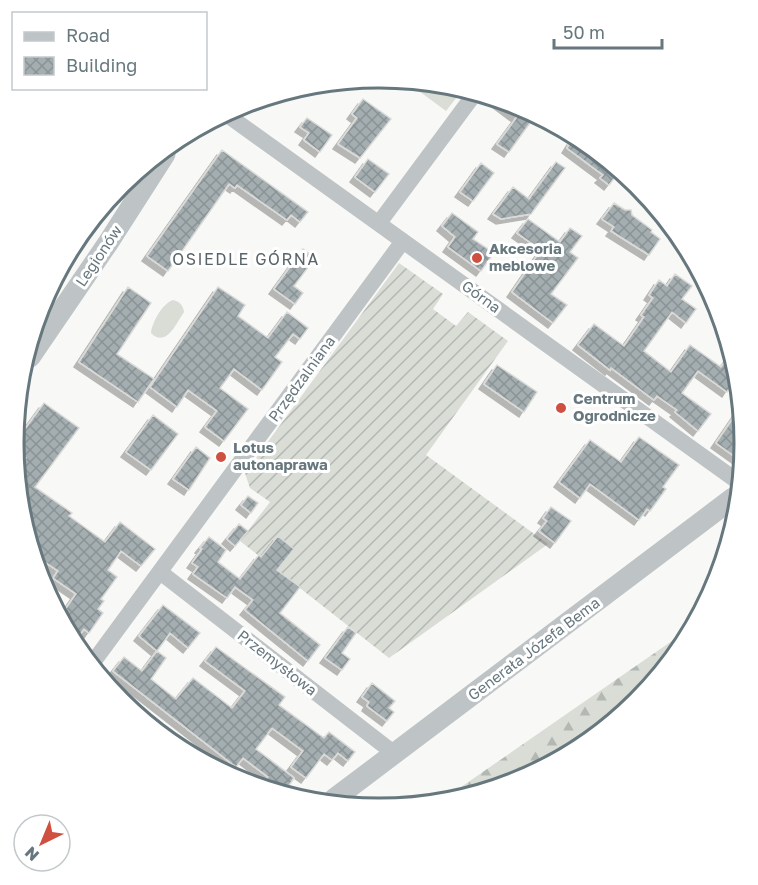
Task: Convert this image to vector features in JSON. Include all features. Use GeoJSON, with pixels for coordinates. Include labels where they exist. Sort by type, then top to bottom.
{"type":"FeatureCollection","features":[{"type":"Feature","properties":{"kind":"street"},"geometry":{"type":"LineString","coordinates":[[379,223],[470,100]]}},
{"type":"Feature","properties":{"kind":"street","name":"Górna"},"geometry":{"type":"LineString","coordinates":[[233,119],[732,477]]}},
{"type":"Feature","properties":{"kind":"street","name":"Legionów"},"geometry":{"type":"LineString","coordinates":[[38,346],[158,165]]}},
{"type":"Feature","properties":{"kind":"street","name":"Przędzalniana"},"geometry":{"type":"LineString","coordinates":[[96,658],[403,241]]}},
{"type":"Feature","properties":{"kind":"street","name":"Generała Józefa Bema"},"geometry":{"type":"LineString","coordinates":[[340,795],[729,502]]}},
{"type":"Feature","properties":{"kind":"street","name":"Przemysłowa"},"geometry":{"type":"LineString","coordinates":[[160,572],[395,754]]}},
{"type":"Feature","properties":{"kind":"green space"},"geometry":{"type":"Polygon","coordinates":[[[418,90],[457,96],[446,111],[418,90]]]}},
{"type":"Feature","properties":{"kind":"green space"},"geometry":{"type":"Polygon","coordinates":[[[399,263],[443,294],[433,309],[456,326],[468,312],[508,341],[426,455],[548,544],[389,658],[240,541],[270,502],[250,488],[245,473],[399,263]]]}},
{"type":"Feature","properties":{"kind":"green space"},"geometry":{"type":"Polygon","coordinates":[[[173,300],[181,304],[184,312],[170,333],[161,338],[156,337],[151,333],[153,324],[162,309],[173,300]]]}},
{"type":"Feature","properties":{"kind":"green space"},"geometry":{"type":"Polygon","coordinates":[[[674,639],[661,659],[630,694],[576,738],[536,761],[493,779],[460,788],[674,639]]]}},
{"type":"Feature","properties":{"kind":"building"},"geometry":{"type":"Polygon","coordinates":[[[363,99],[391,119],[360,158],[338,144],[357,118],[352,114],[363,99]]]}},
{"type":"Feature","properties":{"kind":"building"},"geometry":{"type":"Polygon","coordinates":[[[513,114],[531,122],[509,152],[497,144],[517,117],[513,114]]]}},
{"type":"Feature","properties":{"kind":"building"},"geometry":{"type":"Polygon","coordinates":[[[307,118],[332,135],[320,152],[304,140],[309,133],[300,127],[307,118]]]}},
{"type":"Feature","properties":{"kind":"building"},"geometry":{"type":"Polygon","coordinates":[[[570,143],[576,147],[615,178],[609,185],[600,178],[603,175],[567,148],[570,143]]]}},
{"type":"Feature","properties":{"kind":"building"},"geometry":{"type":"Polygon","coordinates":[[[222,150],[308,212],[300,222],[291,215],[287,220],[237,185],[235,188],[229,184],[168,271],[147,256],[222,150]]]}},
{"type":"Feature","properties":{"kind":"building"},"geometry":{"type":"Polygon","coordinates":[[[368,159],[389,174],[375,192],[355,177],[368,159]]]}},
{"type":"Feature","properties":{"kind":"building"},"geometry":{"type":"Polygon","coordinates":[[[556,162],[565,168],[531,214],[501,219],[493,214],[513,187],[529,199],[556,162]]]}},
{"type":"Feature","properties":{"kind":"building"},"geometry":{"type":"Polygon","coordinates":[[[481,163],[494,173],[473,201],[460,192],[481,163]]]}},
{"type":"Feature","properties":{"kind":"building"},"geometry":{"type":"Polygon","coordinates":[[[614,203],[625,210],[631,210],[632,215],[660,239],[649,255],[611,231],[614,227],[602,219],[614,203]]]}},
{"type":"Feature","properties":{"kind":"building"},"geometry":{"type":"Polygon","coordinates":[[[452,213],[478,232],[473,239],[494,253],[481,271],[448,247],[455,237],[442,226],[452,213]]]}},
{"type":"Feature","properties":{"kind":"building"},"geometry":{"type":"Polygon","coordinates":[[[528,219],[560,242],[570,228],[582,236],[570,252],[578,258],[551,294],[567,305],[553,323],[512,292],[541,250],[517,233],[528,219]]]}},
{"type":"Feature","properties":{"kind":"building"},"geometry":{"type":"Polygon","coordinates":[[[303,249],[315,258],[294,286],[303,293],[295,304],[274,289],[303,249]]]}},
{"type":"Feature","properties":{"kind":"building"},"geometry":{"type":"Polygon","coordinates":[[[675,274],[692,286],[682,299],[696,309],[686,323],[672,312],[644,351],[671,372],[690,345],[721,367],[725,362],[727,373],[730,388],[727,392],[698,371],[682,393],[711,414],[698,431],[675,412],[677,410],[657,396],[654,400],[578,345],[594,324],[624,346],[644,317],[641,315],[653,298],[649,295],[659,280],[667,286],[675,274]]]}},
{"type":"Feature","properties":{"kind":"building"},"geometry":{"type":"Polygon","coordinates":[[[128,287],[151,303],[117,354],[154,379],[138,402],[79,362],[128,287]]]}},
{"type":"Feature","properties":{"kind":"building"},"geometry":{"type":"Polygon","coordinates":[[[218,287],[245,305],[238,316],[268,338],[287,312],[308,328],[300,339],[293,334],[275,357],[282,362],[262,390],[234,369],[220,388],[248,409],[224,441],[205,427],[217,411],[188,390],[177,407],[150,387],[218,287]]]}},
{"type":"Feature","properties":{"kind":"building"},"geometry":{"type":"Polygon","coordinates":[[[497,365],[537,392],[524,412],[484,384],[497,365]]]}},
{"type":"Feature","properties":{"kind":"building"},"geometry":{"type":"Polygon","coordinates":[[[44,403],[79,428],[35,487],[72,513],[69,516],[105,542],[120,522],[155,549],[141,566],[121,551],[108,570],[117,577],[101,599],[104,601],[98,609],[103,613],[89,633],[84,629],[80,634],[66,609],[76,594],[53,578],[58,571],[45,562],[43,557],[27,489],[25,429],[44,403]]]}},
{"type":"Feature","properties":{"kind":"building"},"geometry":{"type":"Polygon","coordinates":[[[153,415],[178,434],[151,470],[126,452],[153,415]]]}},
{"type":"Feature","properties":{"kind":"building"},"geometry":{"type":"Polygon","coordinates":[[[733,418],[733,456],[716,443],[733,418]]]}},
{"type":"Feature","properties":{"kind":"building"},"geometry":{"type":"Polygon","coordinates":[[[639,437],[679,465],[663,487],[666,489],[650,511],[647,509],[639,520],[590,484],[580,498],[559,482],[590,440],[621,462],[639,437]]]}},
{"type":"Feature","properties":{"kind":"building"},"geometry":{"type":"Polygon","coordinates":[[[196,447],[210,458],[189,490],[173,479],[196,447]]]}},
{"type":"Feature","properties":{"kind":"building"},"geometry":{"type":"Polygon","coordinates":[[[248,496],[258,503],[251,513],[241,505],[248,496]]]}},
{"type":"Feature","properties":{"kind":"building"},"geometry":{"type":"Polygon","coordinates":[[[551,507],[571,521],[555,543],[539,531],[547,521],[543,518],[551,507]]]}},
{"type":"Feature","properties":{"kind":"building"},"geometry":{"type":"Polygon","coordinates":[[[239,524],[248,531],[235,546],[227,539],[239,524]]]}},
{"type":"Feature","properties":{"kind":"building"},"geometry":{"type":"Polygon","coordinates":[[[278,536],[294,549],[277,570],[300,587],[280,613],[320,645],[308,661],[245,610],[253,600],[235,587],[227,598],[193,574],[198,567],[192,563],[209,537],[226,550],[218,562],[240,579],[278,536]]]}},
{"type":"Feature","properties":{"kind":"building"},"geometry":{"type":"Polygon","coordinates":[[[163,605],[200,633],[188,648],[170,633],[157,651],[139,636],[163,605]]]}},
{"type":"Feature","properties":{"kind":"building"},"geometry":{"type":"Polygon","coordinates":[[[348,627],[356,633],[342,653],[350,659],[342,670],[325,658],[348,627]]]}},
{"type":"Feature","properties":{"kind":"building"},"geometry":{"type":"Polygon","coordinates":[[[216,647],[285,697],[279,705],[324,738],[329,732],[355,752],[348,761],[338,753],[332,760],[324,754],[306,778],[291,767],[303,751],[272,728],[256,749],[294,778],[289,786],[266,779],[268,777],[243,758],[236,767],[113,671],[124,657],[142,671],[157,651],[166,658],[151,679],[176,699],[193,678],[232,708],[245,691],[205,661],[216,647]]]}},
{"type":"Feature","properties":{"kind":"building"},"geometry":{"type":"Polygon","coordinates":[[[372,683],[395,701],[389,708],[394,712],[387,721],[367,706],[369,702],[362,697],[372,683]]]}},
{"type":"Feature","properties":{"kind":"place","name":"Akcesoria meblowe"},"geometry":{"type":"Point","coordinates":[477,258]}},
{"type":"Feature","properties":{"kind":"place","name":"Centrum Ogrodnicze"},"geometry":{"type":"Point","coordinates":[561,408]}},
{"type":"Feature","properties":{"kind":"place","name":"Lotus autonaprawa"},"geometry":{"type":"Point","coordinates":[221,457]}},
{"type":"Feature","properties":{"kind":"district","name":"OSIEDLE GÓRNA"},"geometry":{"type":"Point","coordinates":[246,259]}}]}
